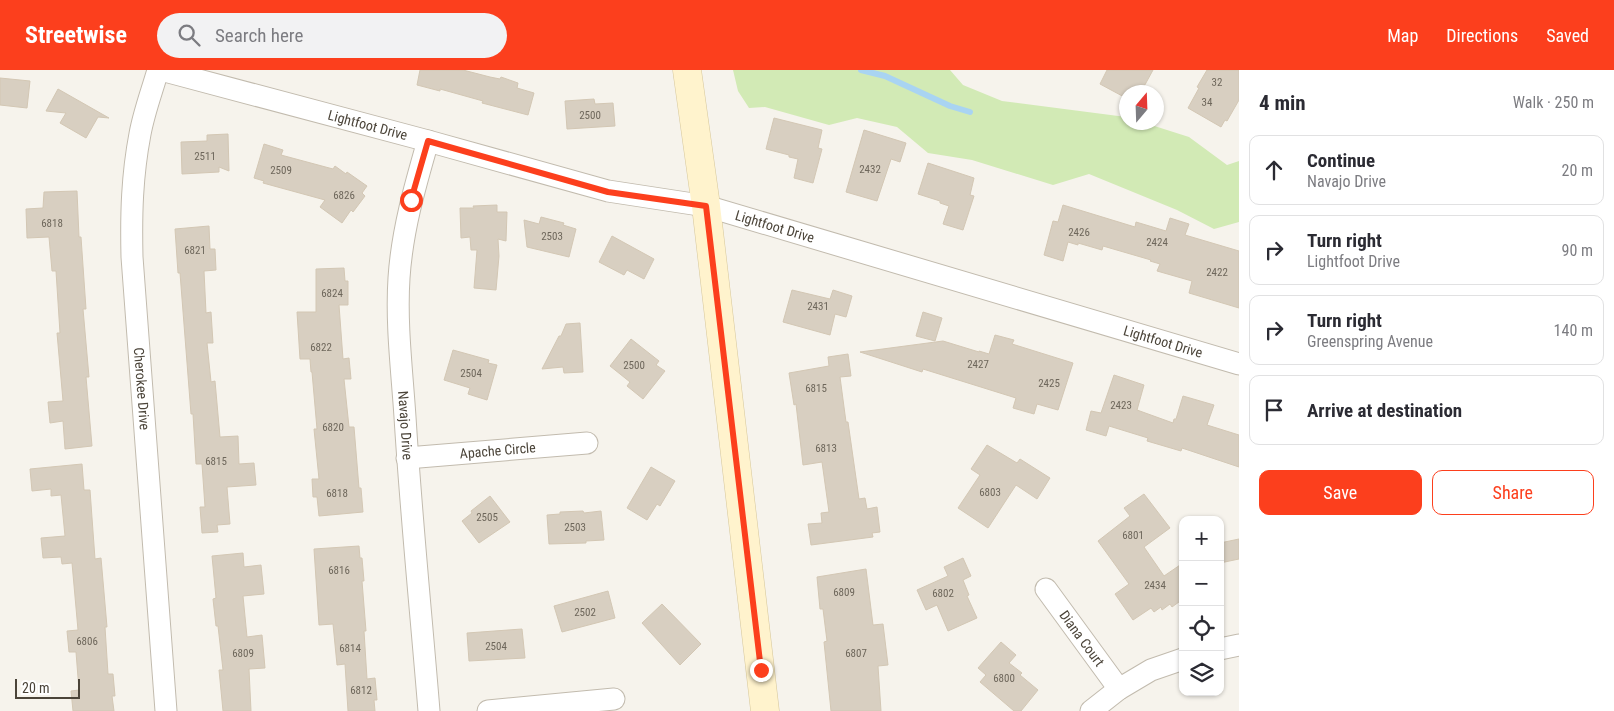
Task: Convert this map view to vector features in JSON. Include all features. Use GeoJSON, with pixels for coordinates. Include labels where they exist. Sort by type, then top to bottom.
{"type":"FeatureCollection","features":[{"type":"Feature","properties":{"kind":"main road"},"geometry":{"type":"LineString","coordinates":[[687,70],[706,206],[765,711]]}},
{"type":"Feature","properties":{"kind":"street","name":"Lightfoot Drive"},"geometry":{"type":"LineString","coordinates":[[159,70],[428,141],[608,192],[706,206],[1239,364]]}},
{"type":"Feature","properties":{"kind":"street","name":"Cherokee Drive"},"geometry":{"type":"LineString","coordinates":[[159,70],[140,132],[130,214],[166,711]]}},
{"type":"Feature","properties":{"kind":"street","name":"Navajo Drive"},"geometry":{"type":"LineString","coordinates":[[428,141],[411,200],[404,237],[399,277],[398,317],[429,711]]}},
{"type":"Feature","properties":{"kind":"street","name":"Apache Circle"},"geometry":{"type":"LineString","coordinates":[[408,458],[587,443]]}},
{"type":"Feature","properties":{"kind":"street","name":"Diana Court"},"geometry":{"type":"LineString","coordinates":[[1046,589],[1119,689]]}},
{"type":"Feature","properties":{"kind":"street"},"geometry":{"type":"LineString","coordinates":[[1224,648],[1239,645]]}},
{"type":"Feature","properties":{"kind":"street"},"geometry":{"type":"LineString","coordinates":[[1090,711],[1119,689],[1151,670],[1179,660]]}},
{"type":"Feature","properties":{"kind":"street"},"geometry":{"type":"LineString","coordinates":[[488,711],[614,698]]}},
{"type":"Feature","properties":{"kind":"green space"},"geometry":{"type":"Polygon","coordinates":[[[733,70],[950,70],[963,85],[1002,101],[1119,116],[1119,130],[1164,129],[1189,137],[1227,165],[1239,161],[1239,222],[1214,229],[1177,210],[1089,174],[1053,185],[972,160],[928,153],[897,127],[857,118],[829,125],[765,107],[749,108],[738,91],[733,70]]]}},
{"type":"Feature","properties":{"kind":"building"},"geometry":{"type":"Polygon","coordinates":[[[420,70],[463,70],[500,79],[501,77],[518,83],[517,88],[534,93],[528,115],[482,103],[483,101],[440,89],[440,91],[417,85],[420,70]]]}},
{"type":"Feature","properties":{"kind":"building"},"geometry":{"type":"Polygon","coordinates":[[[1107,70],[1153,70],[1145,85],[1119,85],[1119,94],[1100,84],[1107,70]]]}},
{"type":"Feature","properties":{"kind":"building"},"geometry":{"type":"Polygon","coordinates":[[[1207,70],[1239,70],[1239,100],[1227,121],[1225,120],[1221,127],[1188,108],[1207,70]]]}},
{"type":"Feature","properties":{"kind":"building"},"geometry":{"type":"Polygon","coordinates":[[[0,78],[30,81],[27,108],[0,105],[0,78]]]}},
{"type":"Feature","properties":{"kind":"building"},"geometry":{"type":"Polygon","coordinates":[[[58,89],[109,118],[98,117],[86,138],[60,123],[66,113],[46,111],[58,89]]]}},
{"type":"Feature","properties":{"kind":"building"},"geometry":{"type":"Polygon","coordinates":[[[594,99],[595,104],[613,103],[615,126],[567,129],[565,101],[594,99]]]}},
{"type":"Feature","properties":{"kind":"building"},"geometry":{"type":"Polygon","coordinates":[[[774,118],[822,130],[818,148],[822,149],[813,183],[794,178],[798,159],[766,149],[774,118]]]}},
{"type":"Feature","properties":{"kind":"building"},"geometry":{"type":"Polygon","coordinates":[[[864,130],[906,143],[900,162],[891,159],[877,201],[846,192],[864,130]]]}},
{"type":"Feature","properties":{"kind":"building"},"geometry":{"type":"Polygon","coordinates":[[[228,134],[229,171],[219,167],[219,172],[182,174],[181,142],[207,141],[207,135],[228,134]]]}},
{"type":"Feature","properties":{"kind":"building"},"geometry":{"type":"Polygon","coordinates":[[[264,144],[283,150],[281,155],[333,169],[335,166],[346,174],[347,172],[367,186],[362,193],[365,196],[353,212],[351,210],[342,223],[320,207],[325,200],[263,183],[264,181],[254,178],[264,144]]]}},
{"type":"Feature","properties":{"kind":"building"},"geometry":{"type":"Polygon","coordinates":[[[928,163],[974,178],[970,195],[974,196],[963,230],[943,224],[949,206],[918,194],[928,163]]]}},
{"type":"Feature","properties":{"kind":"building"},"geometry":{"type":"Polygon","coordinates":[[[77,191],[79,237],[81,237],[86,309],[83,309],[89,377],[86,377],[92,446],[65,449],[63,421],[50,423],[48,402],[63,401],[57,333],[60,333],[56,271],[52,271],[49,237],[27,238],[26,209],[43,208],[44,192],[77,191]]]}},
{"type":"Feature","properties":{"kind":"building"},"geometry":{"type":"Polygon","coordinates":[[[497,205],[497,212],[507,212],[506,241],[498,239],[499,256],[496,290],[474,288],[477,250],[471,250],[470,237],[461,238],[460,208],[497,205]]]}},
{"type":"Feature","properties":{"kind":"building"},"geometry":{"type":"Polygon","coordinates":[[[1063,205],[1135,227],[1136,222],[1166,231],[1170,218],[1189,224],[1185,235],[1239,251],[1239,308],[1189,293],[1192,281],[1157,271],[1160,264],[1103,246],[1102,250],[1068,242],[1063,261],[1044,255],[1053,221],[1058,222],[1063,205]]]}},
{"type":"Feature","properties":{"kind":"building"},"geometry":{"type":"Polygon","coordinates":[[[541,217],[564,223],[563,225],[576,229],[569,257],[527,247],[524,220],[539,224],[541,217]]]}},
{"type":"Feature","properties":{"kind":"building"},"geometry":{"type":"Polygon","coordinates":[[[209,226],[210,249],[215,249],[216,270],[204,271],[206,313],[211,312],[213,343],[207,343],[211,382],[215,381],[220,437],[238,436],[239,464],[254,463],[256,485],[227,487],[230,524],[217,525],[218,532],[202,533],[200,507],[205,507],[202,464],[196,464],[175,229],[209,226]]]}},
{"type":"Feature","properties":{"kind":"building"},"geometry":{"type":"Polygon","coordinates":[[[612,236],[654,259],[644,279],[627,270],[624,275],[599,262],[612,236]]]}},
{"type":"Feature","properties":{"kind":"building"},"geometry":{"type":"Polygon","coordinates":[[[344,268],[345,281],[348,281],[348,305],[339,305],[343,359],[349,358],[351,379],[344,379],[349,427],[354,427],[363,512],[319,516],[317,497],[313,497],[312,479],[319,479],[314,429],[317,429],[312,372],[310,359],[300,359],[297,312],[316,312],[316,269],[344,268]]]}},
{"type":"Feature","properties":{"kind":"building"},"geometry":{"type":"Polygon","coordinates":[[[792,290],[830,299],[833,290],[852,296],[846,317],[835,314],[830,335],[783,322],[792,290]]]}},
{"type":"Feature","properties":{"kind":"building"},"geometry":{"type":"Polygon","coordinates":[[[923,312],[942,318],[935,341],[916,336],[923,312]]]}},
{"type":"Feature","properties":{"kind":"building"},"geometry":{"type":"Polygon","coordinates":[[[580,323],[583,372],[564,373],[563,367],[542,369],[566,324],[580,323]]]}},
{"type":"Feature","properties":{"kind":"building"},"geometry":{"type":"Polygon","coordinates":[[[995,335],[1014,340],[1012,344],[1073,363],[1058,410],[1037,404],[1034,414],[1013,408],[1016,398],[923,369],[922,372],[860,352],[943,341],[989,354],[995,335]]]}},
{"type":"Feature","properties":{"kind":"building"},"geometry":{"type":"Polygon","coordinates":[[[631,339],[659,361],[656,365],[665,371],[643,399],[627,386],[630,382],[610,366],[631,339]]]}},
{"type":"Feature","properties":{"kind":"building"},"geometry":{"type":"Polygon","coordinates":[[[453,350],[489,360],[488,363],[497,365],[487,400],[468,394],[470,388],[444,380],[453,350]]]}},
{"type":"Feature","properties":{"kind":"building"},"geometry":{"type":"Polygon","coordinates":[[[848,354],[851,376],[840,377],[859,499],[865,498],[867,509],[877,507],[880,532],[872,533],[873,537],[811,545],[808,524],[822,523],[821,513],[829,512],[822,462],[803,465],[796,404],[794,405],[789,373],[829,366],[828,357],[848,354]]]}},
{"type":"Feature","properties":{"kind":"building"},"geometry":{"type":"Polygon","coordinates":[[[1114,375],[1144,385],[1137,410],[1173,423],[1183,396],[1214,405],[1207,425],[1239,435],[1239,467],[1182,448],[1181,451],[1147,441],[1148,438],[1109,426],[1106,436],[1086,430],[1091,411],[1101,413],[1114,375]]]}},
{"type":"Feature","properties":{"kind":"building"},"geometry":{"type":"Polygon","coordinates":[[[987,445],[1017,463],[1020,459],[1050,478],[1037,499],[1016,485],[988,528],[958,508],[980,475],[971,469],[987,445]]]}},
{"type":"Feature","properties":{"kind":"building"},"geometry":{"type":"Polygon","coordinates":[[[82,464],[84,490],[90,490],[95,559],[101,558],[107,627],[105,627],[108,674],[113,674],[115,696],[112,696],[114,711],[73,711],[71,691],[79,690],[76,652],[69,652],[67,631],[78,630],[72,563],[62,564],[61,557],[43,558],[41,538],[65,536],[61,495],[51,496],[51,489],[32,491],[30,469],[82,464]]]}},
{"type":"Feature","properties":{"kind":"building"},"geometry":{"type":"Polygon","coordinates":[[[651,467],[675,481],[660,506],[657,504],[647,520],[627,508],[651,467]]]}},
{"type":"Feature","properties":{"kind":"building"},"geometry":{"type":"Polygon","coordinates":[[[1144,494],[1170,528],[1144,547],[1164,576],[1179,566],[1179,602],[1172,607],[1170,604],[1162,610],[1161,607],[1154,612],[1151,608],[1133,620],[1115,594],[1129,584],[1098,541],[1130,516],[1124,508],[1144,494]]]}},
{"type":"Feature","properties":{"kind":"building"},"geometry":{"type":"Polygon","coordinates":[[[490,496],[510,522],[479,543],[462,521],[490,496]]]}},
{"type":"Feature","properties":{"kind":"building"},"geometry":{"type":"Polygon","coordinates":[[[583,511],[584,513],[601,511],[604,540],[586,541],[586,543],[549,544],[547,515],[560,514],[560,512],[583,511]]]}},
{"type":"Feature","properties":{"kind":"building"},"geometry":{"type":"Polygon","coordinates":[[[1239,539],[1239,559],[1224,562],[1224,542],[1239,539]]]}},
{"type":"Feature","properties":{"kind":"building"},"geometry":{"type":"Polygon","coordinates":[[[359,546],[364,581],[362,581],[367,679],[375,678],[377,700],[374,700],[375,711],[348,711],[345,664],[337,665],[333,624],[319,625],[314,549],[359,546]]]}},
{"type":"Feature","properties":{"kind":"building"},"geometry":{"type":"Polygon","coordinates":[[[243,553],[244,567],[261,565],[264,594],[243,596],[247,637],[262,635],[265,668],[249,669],[251,711],[223,711],[219,670],[223,670],[213,599],[216,598],[212,556],[243,553]]]}},
{"type":"Feature","properties":{"kind":"building"},"geometry":{"type":"Polygon","coordinates":[[[963,558],[971,576],[963,580],[969,595],[967,596],[977,618],[948,631],[937,605],[926,610],[917,590],[948,576],[944,567],[963,558]]]}},
{"type":"Feature","properties":{"kind":"building"},"geometry":{"type":"Polygon","coordinates":[[[866,569],[873,625],[883,624],[888,665],[878,666],[881,711],[831,711],[824,642],[827,641],[823,609],[820,609],[817,577],[866,569]]]}},
{"type":"Feature","properties":{"kind":"building"},"geometry":{"type":"Polygon","coordinates":[[[608,591],[615,618],[562,632],[554,606],[608,591]]]}},
{"type":"Feature","properties":{"kind":"building"},"geometry":{"type":"Polygon","coordinates":[[[662,604],[701,644],[680,665],[642,623],[662,604]]]}},
{"type":"Feature","properties":{"kind":"building"},"geometry":{"type":"Polygon","coordinates":[[[522,629],[525,658],[469,661],[467,633],[522,629]]]}},
{"type":"Feature","properties":{"kind":"building"},"geometry":{"type":"Polygon","coordinates":[[[1001,642],[1016,655],[1009,663],[1022,673],[1020,675],[1038,690],[1021,711],[1014,711],[980,682],[986,675],[978,668],[1001,642]]]}},
{"type":"Feature","properties":{"kind":"waterway"},"geometry":{"type":"LineString","coordinates":[[861,70],[885,76],[950,106],[970,112]]}},
{"type":"Feature","properties":{"kind":"route"},"geometry":{"type":"LineString","coordinates":[[411,200],[428,141],[608,192],[706,206],[761,670]]}}]}
